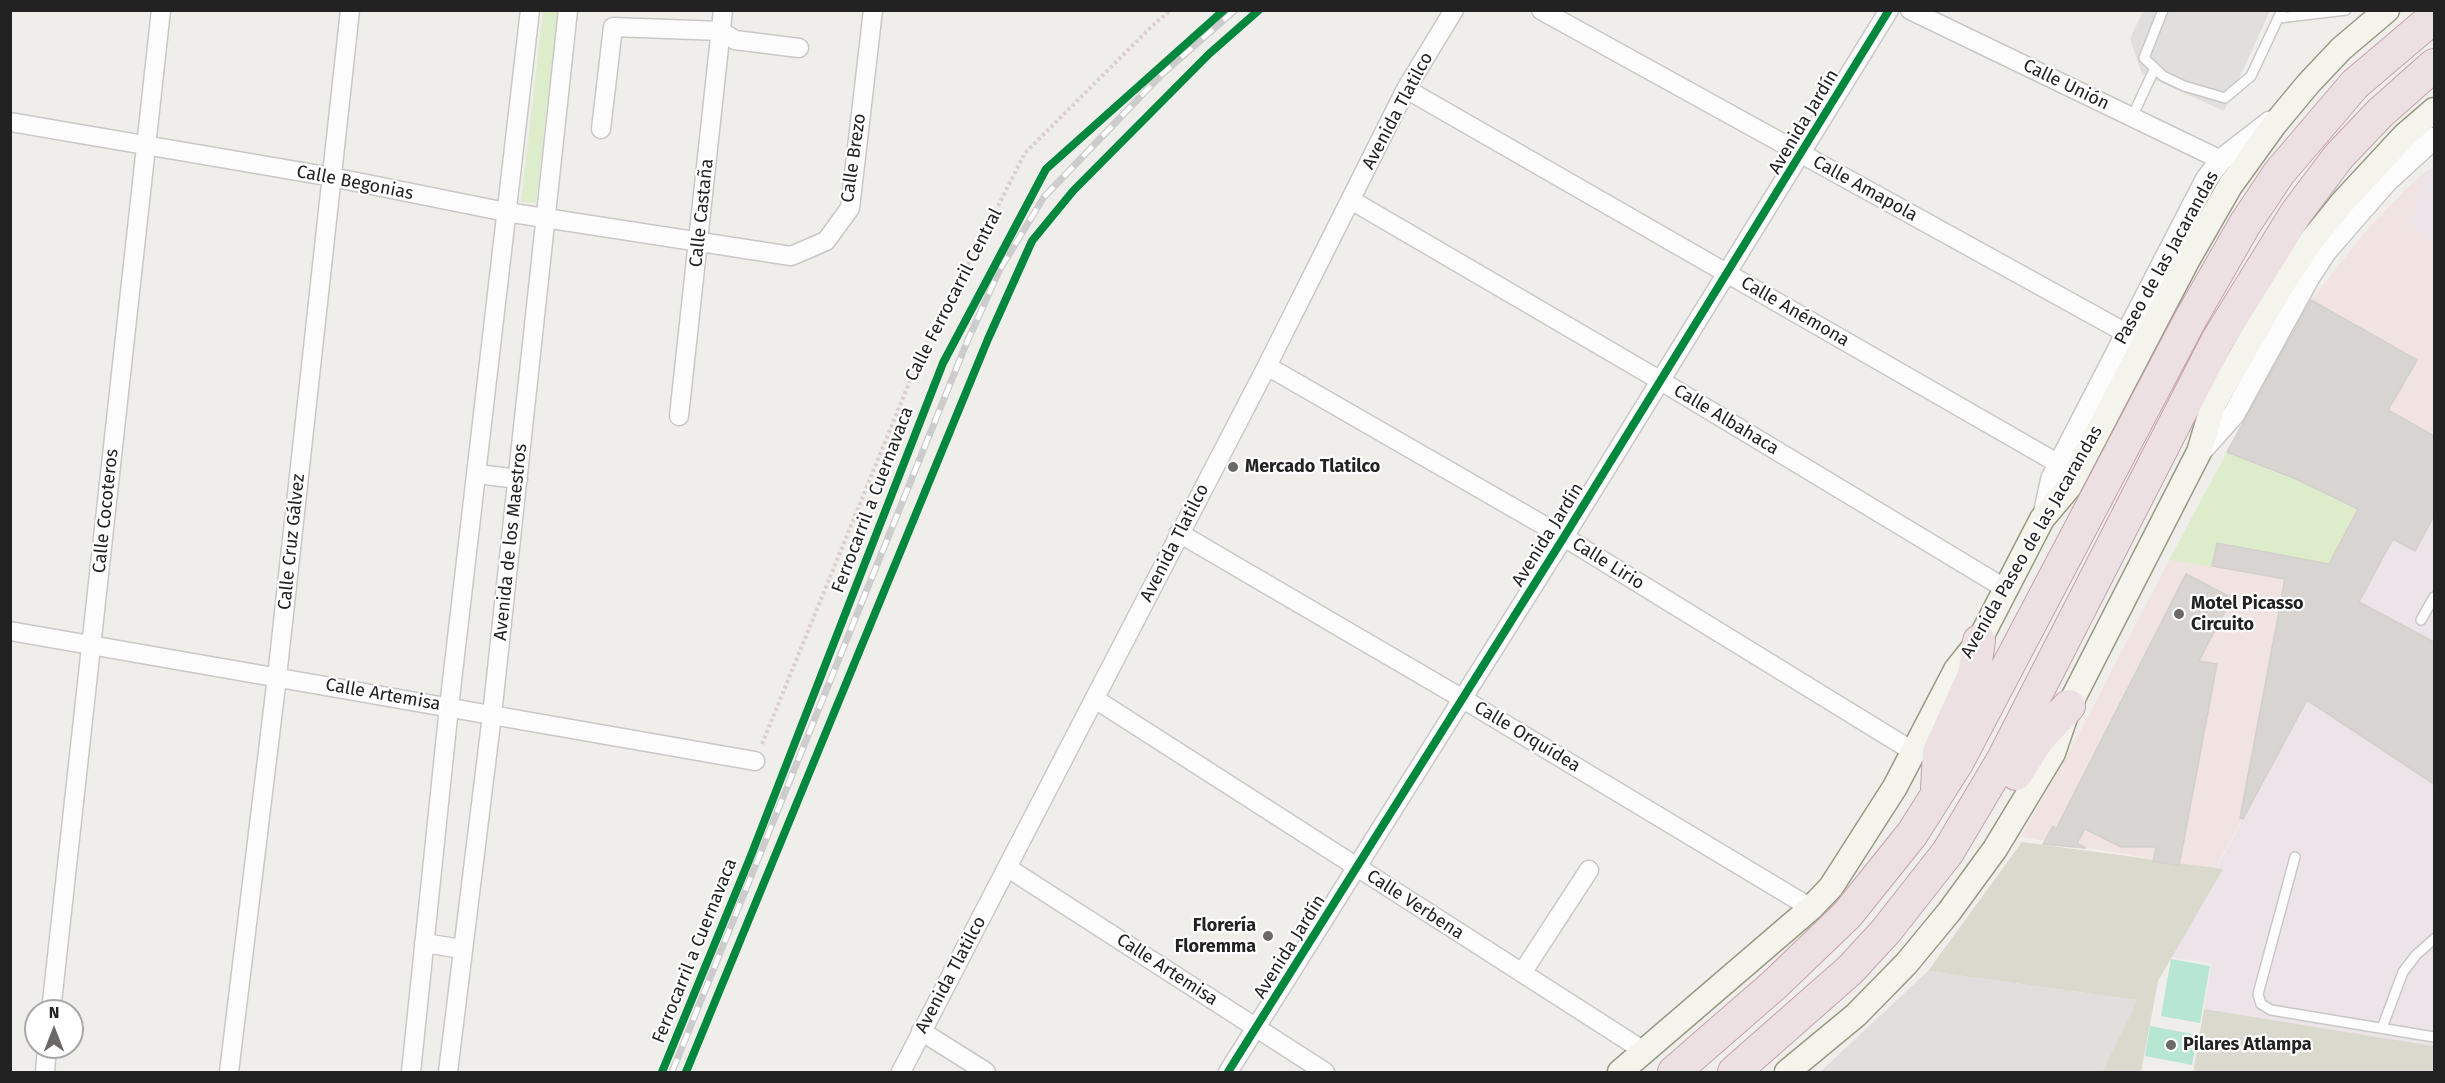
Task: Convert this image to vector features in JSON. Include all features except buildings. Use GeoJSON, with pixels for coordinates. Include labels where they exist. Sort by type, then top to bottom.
{"type":"FeatureCollection","features":[{"type":"Feature","properties":{"kind":"highway"},"geometry":{"type":"LineString","coordinates":[[1674,1072],[1774,985],[1847,915],[1879,879],[1936,799],[2190,320],[2245,224],[2279,173],[2355,84],[2434,18]]}},
{"type":"Feature","properties":{"kind":"highway"},"geometry":{"type":"LineString","coordinates":[[1734,1072],[1850,970],[1886,931],[1941,861],[1973,815],[2217,341],[2296,213],[2339,156],[2380,113],[2434,65]]}},
{"type":"Feature","properties":{"kind":"highway"},"geometry":{"type":"LineString","coordinates":[[1936,799],[1939,752],[1974,675],[1979,641]]}},
{"type":"Feature","properties":{"kind":"highway"},"geometry":{"type":"LineString","coordinates":[[1973,815],[2007,790],[2038,739],[2069,706]]}},
{"type":"Feature","properties":{"kind":"main road","name":"Avenida Paseo de las Jacarandas"},"geometry":{"type":"LineString","coordinates":[[1620,1072],[1811,908],[1845,866],[1914,752],[1956,670],[1979,641],[2042,519],[2069,487],[2188,260],[2230,186],[2274,125],[2308,84],[2381,12]]}},
{"type":"Feature","properties":{"kind":"main road"},"geometry":{"type":"LineString","coordinates":[[1787,1072],[1856,1015],[1906,964],[1949,912],[1995,849],[2053,753],[2069,706],[2199,452],[2213,405],[2279,290],[2312,240],[2342,202],[2405,135],[2434,110]]}},
{"type":"Feature","properties":{"kind":"street","name":"Calle Cocoteros"},"geometry":{"type":"LineString","coordinates":[[52,999],[161,10]]}},
{"type":"Feature","properties":{"kind":"street","name":"Calle Cruz Gálvez"},"geometry":{"type":"LineString","coordinates":[[229,1072],[277,677],[350,10]]}},
{"type":"Feature","properties":{"kind":"street"},"geometry":{"type":"LineString","coordinates":[[411,1072],[449,707],[530,10]]}},
{"type":"Feature","properties":{"kind":"street","name":"Avenida de los Maestros"},"geometry":{"type":"LineString","coordinates":[[448,1072],[492,715],[568,10]]}},
{"type":"Feature","properties":{"kind":"street","name":"Calle Castaña"},"geometry":{"type":"LineString","coordinates":[[679,416],[700,242],[723,10]]}},
{"type":"Feature","properties":{"kind":"street","name":"Calle Brezo"},"geometry":{"type":"LineString","coordinates":[[700,242],[791,256],[826,241],[850,208],[873,10]]}},
{"type":"Feature","properties":{"kind":"street","name":"Calle Amapola"},"geometry":{"type":"LineString","coordinates":[[1541,10],[2126,333]]}},
{"type":"Feature","properties":{"kind":"street","name":"Avenida Jardín"},"geometry":{"type":"LineString","coordinates":[[1228,1072],[1358,868],[1728,274],[1889,10]]}},
{"type":"Feature","properties":{"kind":"street","name":"Calle Unión"},"geometry":{"type":"LineString","coordinates":[[1910,10],[2222,160]]}},
{"type":"Feature","properties":{"kind":"street"},"geometry":{"type":"LineString","coordinates":[[2425,10],[2434,18]]}},
{"type":"Feature","properties":{"kind":"street","name":"Avenida Tlatilco"},"geometry":{"type":"LineString","coordinates":[[901,1072],[1267,366],[1406,89],[1452,12]]}},
{"type":"Feature","properties":{"kind":"street","name":"Paseo de las Jacarandas"},"geometry":{"type":"LineString","coordinates":[[2042,519],[2052,478],[2206,180],[2222,160],[2261,131],[2381,12]]}},
{"type":"Feature","properties":{"kind":"street"},"geometry":{"type":"LineString","coordinates":[[601,129],[613,27],[721,32],[735,40],[799,48]]}},
{"type":"Feature","properties":{"kind":"street","name":"Calle Anémona"},"geometry":{"type":"LineString","coordinates":[[1406,89],[2059,464]]}},
{"type":"Feature","properties":{"kind":"street","name":"Calle Begonias"},"geometry":{"type":"LineString","coordinates":[[10,122],[332,177],[506,212],[700,242]]}},
{"type":"Feature","properties":{"kind":"street"},"geometry":{"type":"LineString","coordinates":[[2199,452],[2234,414],[2309,277],[2326,251],[2386,182],[2434,138]]}},
{"type":"Feature","properties":{"kind":"street","name":"Calle Albahaca"},"geometry":{"type":"LineString","coordinates":[[1351,200],[1661,381],[2006,589]]}},
{"type":"Feature","properties":{"kind":"street","name":"Calle Lirio"},"geometry":{"type":"LineString","coordinates":[[1267,366],[1564,537],[1914,752]]}},
{"type":"Feature","properties":{"kind":"street"},"geometry":{"type":"LineString","coordinates":[[477,474],[518,479]]}},
{"type":"Feature","properties":{"kind":"street","name":"Calle Orquídea"},"geometry":{"type":"LineString","coordinates":[[1179,533],[1463,699],[1811,908]]}},
{"type":"Feature","properties":{"kind":"street","name":"Calle Artemisa"},"geometry":{"type":"LineString","coordinates":[[10,631],[755,761]]}},
{"type":"Feature","properties":{"kind":"street","name":"Calle Verbena"},"geometry":{"type":"LineString","coordinates":[[1095,699],[1644,1051]]}},
{"type":"Feature","properties":{"kind":"street","name":"Calle Artemisa"},"geometry":{"type":"LineString","coordinates":[[1008,868],[1325,1072]]}},
{"type":"Feature","properties":{"kind":"street"},"geometry":{"type":"LineString","coordinates":[[1522,973],[1589,870]]}},
{"type":"Feature","properties":{"kind":"street"},"geometry":{"type":"LineString","coordinates":[[424,944],[462,949]]}},
{"type":"Feature","properties":{"kind":"street"},"geometry":{"type":"LineString","coordinates":[[921,1031],[986,1072]]}},
{"type":"Feature","properties":{"kind":"lane"},"geometry":{"type":"LineString","coordinates":[[2163,10],[2144,58],[2154,70],[2184,86],[2225,98],[2251,76],[2280,14],[2346,10]]}},
{"type":"Feature","properties":{"kind":"lane"},"geometry":{"type":"LineString","coordinates":[[2132,117],[2154,70]]}},
{"type":"Feature","properties":{"kind":"lane"},"geometry":{"type":"LineString","coordinates":[[2421,620],[2434,597]]}},
{"type":"Feature","properties":{"kind":"lane"},"geometry":{"type":"LineString","coordinates":[[2295,857],[2258,994],[2261,1004],[2271,1010],[2434,1037]]}},
{"type":"Feature","properties":{"kind":"lane"},"geometry":{"type":"LineString","coordinates":[[2382,1028],[2403,972],[2416,955],[2434,939]]}},
{"type":"Feature","properties":{"kind":"shaded area"},"geometry":{"type":"Polygon","coordinates":[[[2143,11],[2270,11],[2224,111],[2142,74],[2130,39],[2143,11]]]}},
{"type":"Feature","properties":{"kind":"shaded area"},"geometry":{"type":"Polygon","coordinates":[[[2434,166],[2434,243],[2410,224],[2423,182],[2418,177],[2434,166]]]}},
{"type":"Feature","properties":{"kind":"shaded area"},"geometry":{"type":"Polygon","coordinates":[[[2418,177],[2423,182],[2410,224],[2434,243],[2434,436],[2280,349],[2310,302],[2364,233],[2418,177]]]}},
{"type":"Feature","properties":{"kind":"shaded area"},"geometry":{"type":"Polygon","coordinates":[[[2434,463],[2434,1046],[2204,1009],[2212,963],[2169,957],[2434,463]]]}},
{"type":"Feature","properties":{"kind":"shaded area"},"geometry":{"type":"Polygon","coordinates":[[[2169,560],[2365,591],[2215,869],[2021,837],[2079,734],[2169,560]]]}},
{"type":"Feature","properties":{"kind":"shaded area"},"geometry":{"type":"Polygon","coordinates":[[[2022,842],[2223,869],[2158,981],[2141,1072],[2102,1072],[2137,1000],[1928,971],[2022,842]]]}},
{"type":"Feature","properties":{"kind":"shaded area"},"geometry":{"type":"Polygon","coordinates":[[[1928,971],[2137,1000],[2102,1072],[1820,1072],[1928,971]]]}},
{"type":"Feature","properties":{"kind":"shaded area"},"geometry":{"type":"Polygon","coordinates":[[[2204,1009],[2434,1046],[2434,1072],[2193,1072],[2204,1009]]]}},
{"type":"Feature","properties":{"kind":"green space"},"geometry":{"type":"Polygon","coordinates":[[[543,11],[558,11],[536,203],[521,202],[543,11]]]}},
{"type":"Feature","properties":{"kind":"green space"},"geometry":{"type":"Polygon","coordinates":[[[2227,452],[2296,479],[2398,529],[2365,591],[2169,560],[2227,452]]]}},
{"type":"Feature","properties":{"kind":"green space"},"geometry":{"type":"Polygon","coordinates":[[[2171,959],[2210,966],[2200,1023],[2161,1016],[2171,959]]]}},
{"type":"Feature","properties":{"kind":"green space"},"geometry":{"type":"Polygon","coordinates":[[[2150,1026],[2198,1035],[2192,1065],[2145,1056],[2150,1026]]]}},
{"type":"Feature","properties":{"kind":"railway"},"geometry":{"type":"LineString","coordinates":[[672,1072],[967,342],[1000,269],[1044,197],[1161,75],[1235,10]]}},
{"type":"Feature","properties":{"kind":"cycle path","name":"Calle Ferrocarril Central"},"geometry":{"type":"LineString","coordinates":[[662,1072],[750,858],[943,363],[1046,169],[1224,10]]}},
{"type":"Feature","properties":{"kind":"cycle path"},"geometry":{"type":"LineString","coordinates":[[686,1072],[988,339],[1032,241],[1073,191],[1209,54],[1259,10]]}},
{"type":"Feature","properties":{"kind":"cycle path"},"geometry":{"type":"LineString","coordinates":[[1228,1072],[1564,537],[1889,10]]}},
{"type":"Feature","properties":{"kind":"place","name":"Mercado Tlatilco"},"geometry":{"type":"Point","coordinates":[1233,467]}},
{"type":"Feature","properties":{"kind":"place","name":"Motel Picasso Circuito"},"geometry":{"type":"Point","coordinates":[2179,614]}},
{"type":"Feature","properties":{"kind":"place","name":"Florería Floremma"},"geometry":{"type":"Point","coordinates":[1268,936]}},
{"type":"Feature","properties":{"kind":"place","name":"Pilares Atlampa"},"geometry":{"type":"Point","coordinates":[2171,1045]}}]}
